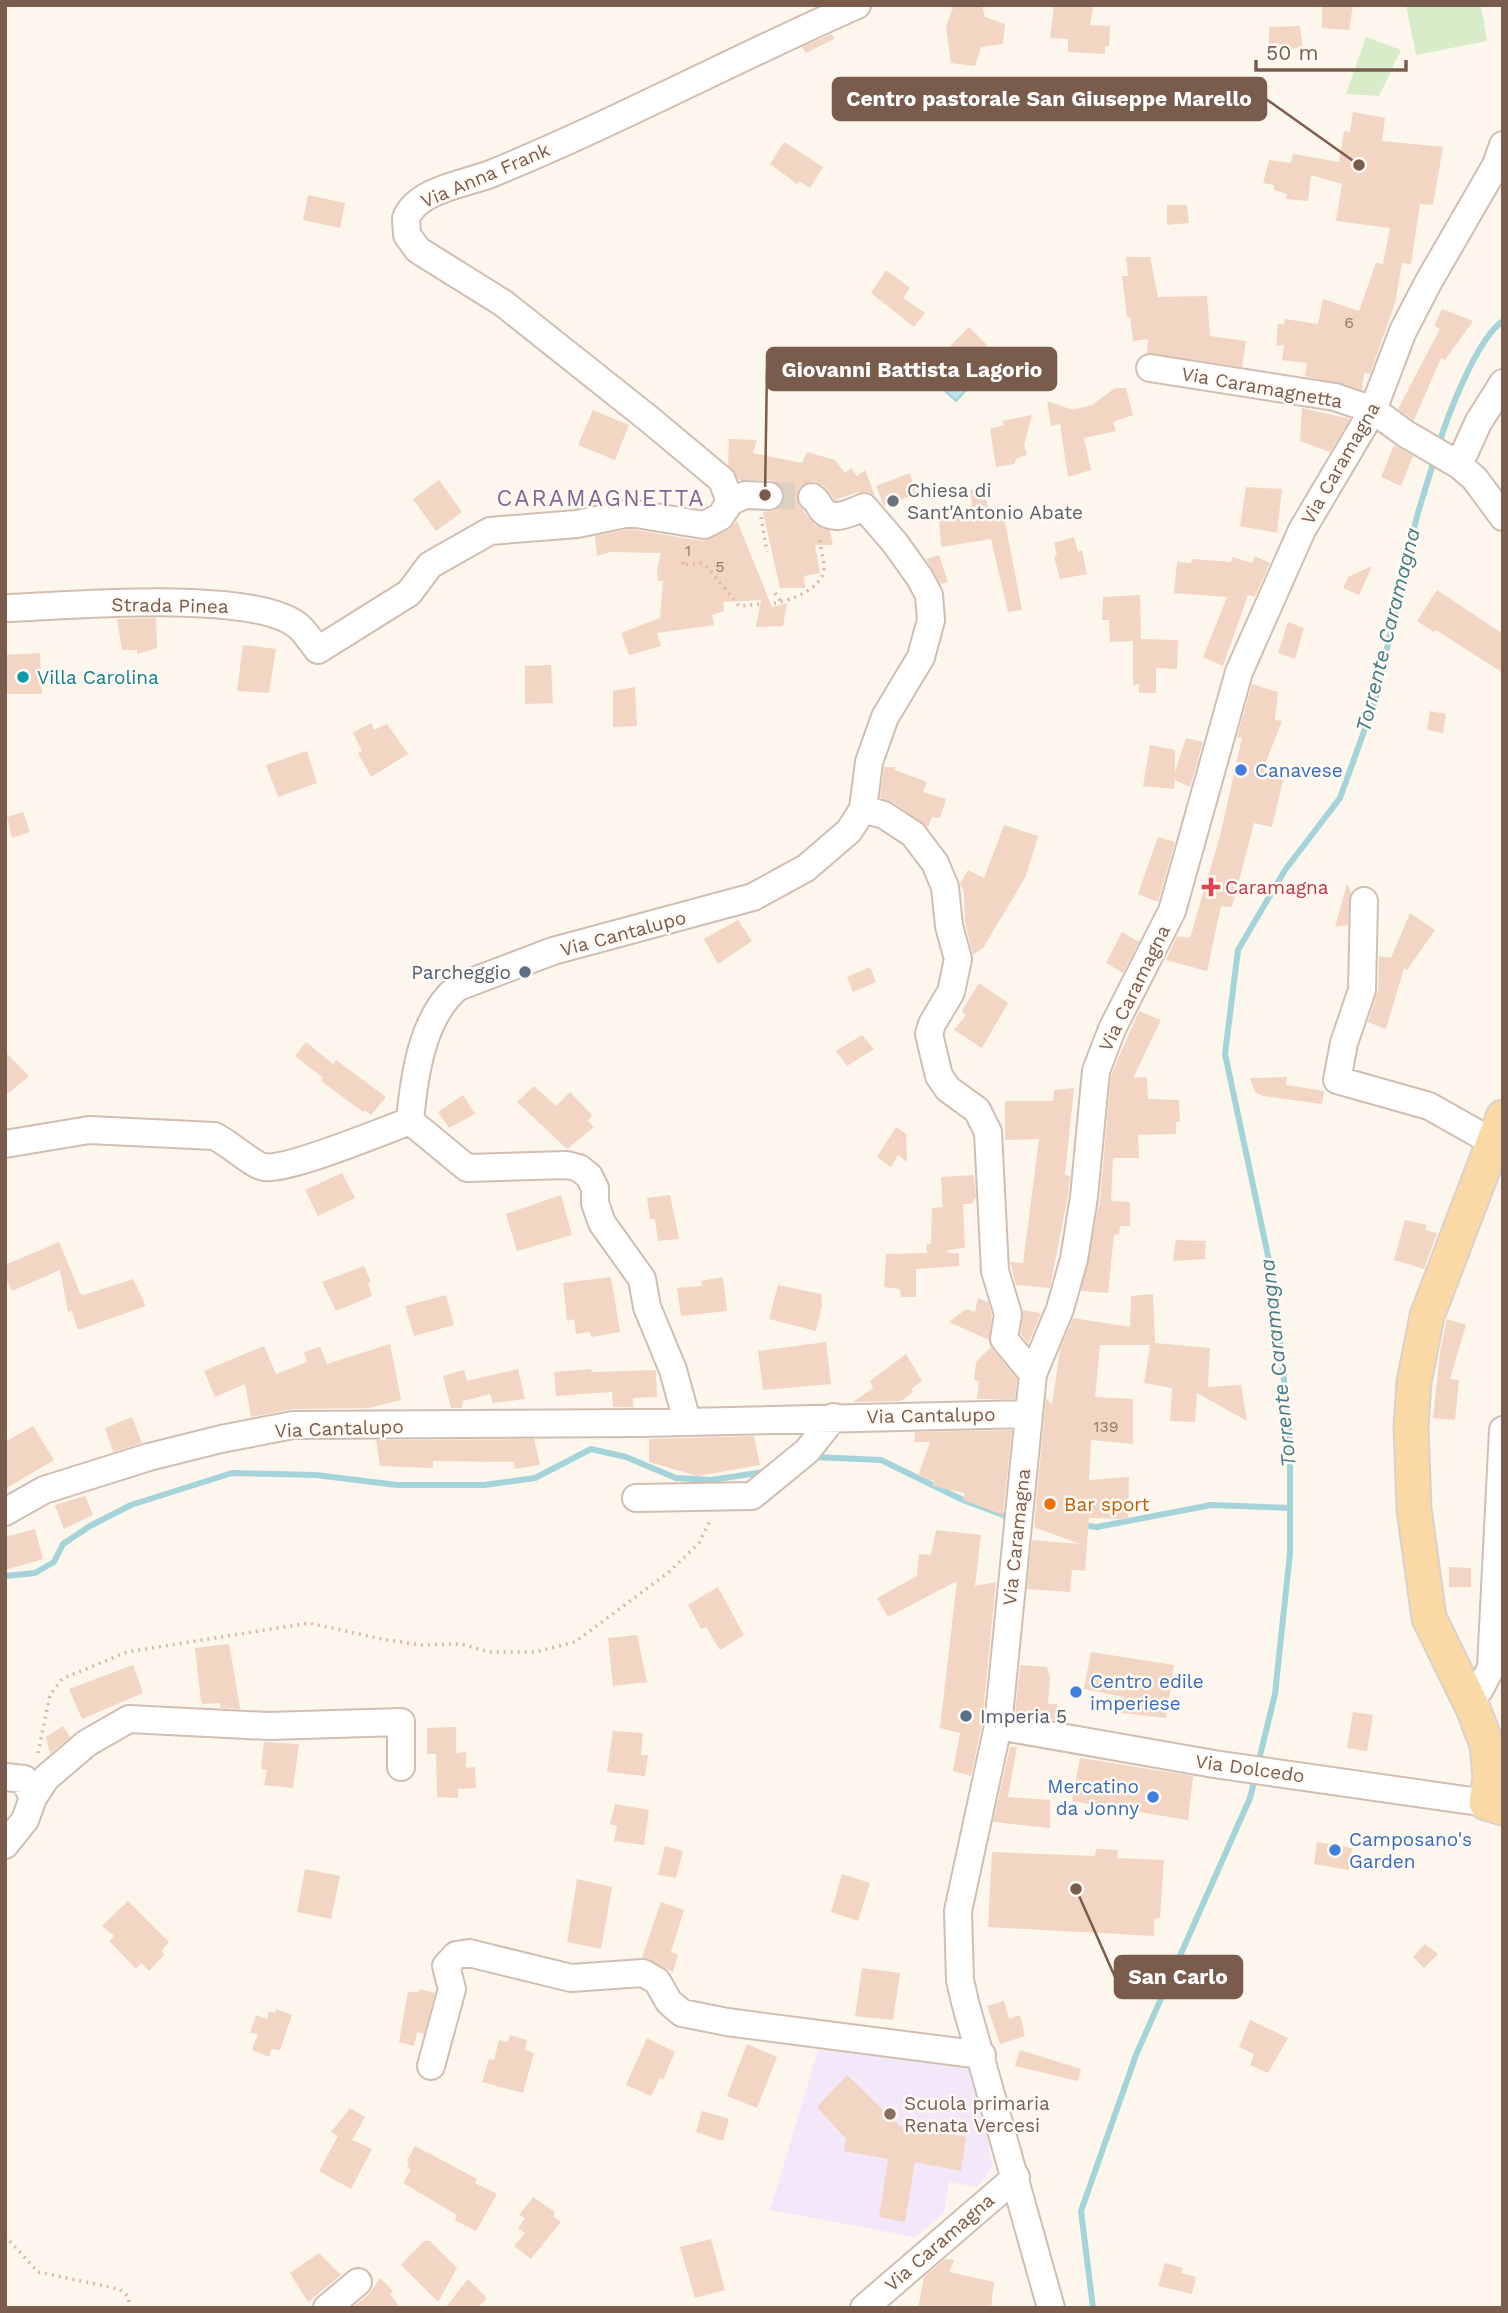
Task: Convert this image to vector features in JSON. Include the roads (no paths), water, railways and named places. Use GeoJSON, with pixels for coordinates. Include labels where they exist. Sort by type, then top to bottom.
{"type":"FeatureCollection","features":[{"type":"Feature","properties":{"kind":"main road"},"geometry":{"type":"LineString","coordinates":[[1494,1806],[1487,1745],[1469,1700],[1429,1618],[1414,1509],[1411,1426],[1414,1382],[1427,1316],[1497,1129]]}},
{"type":"Feature","properties":{"kind":"street","name":"Via Anna Frank"},"geometry":{"type":"LineString","coordinates":[[730,502],[722,480],[649,419],[503,303],[418,250],[407,235],[406,218],[420,200],[491,174],[629,113],[760,48],[857,5]]}},
{"type":"Feature","properties":{"kind":"street","name":"Via Caramagna"},"geometry":{"type":"LineString","coordinates":[[1051,2308],[960,1980],[958,1911],[998,1726],[1033,1374],[1060,1309],[1074,1259],[1084,1197],[1096,1071],[1103,1051],[1172,911],[1238,671],[1302,530],[1373,410],[1403,331],[1496,165],[1503,145]]}},
{"type":"Feature","properties":{"kind":"street","name":"Via Caramagnetta"},"geometry":{"type":"LineString","coordinates":[[1150,368],[1335,397],[1373,410],[1406,434],[1464,469]]}},
{"type":"Feature","properties":{"kind":"street"},"geometry":{"type":"LineString","coordinates":[[1464,469],[1478,423],[1503,383]]}},
{"type":"Feature","properties":{"kind":"street"},"geometry":{"type":"LineString","coordinates":[[1464,469],[1503,409]]}},
{"type":"Feature","properties":{"kind":"street"},"geometry":{"type":"LineString","coordinates":[[1464,469],[1503,517]]}},
{"type":"Feature","properties":{"kind":"street"},"geometry":{"type":"LineString","coordinates":[[730,502],[763,495]]}},
{"type":"Feature","properties":{"kind":"street"},"geometry":{"type":"LineString","coordinates":[[804,496],[830,514],[843,516],[864,508],[909,561],[929,595],[932,620],[927,643],[885,717],[869,762],[863,809],[884,815],[913,834],[935,863],[945,887],[949,926],[958,958],[951,992],[929,1034],[939,1076],[948,1089],[977,1111],[988,1132],[995,1272],[1008,1314],[1004,1339],[1033,1374]]}},
{"type":"Feature","properties":{"kind":"street","name":"Strada Pinea"},"geometry":{"type":"LineString","coordinates":[[5,608],[223,603],[264,611],[296,625],[318,650],[409,593],[430,565],[490,531],[577,524],[630,513],[704,525],[720,517],[730,502]]}},
{"type":"Feature","properties":{"kind":"street","name":"Via Cantalupo"},"geometry":{"type":"LineString","coordinates":[[410,1121],[418,1068],[432,1024],[446,997],[458,987],[553,951],[753,897],[789,878],[828,850],[849,831],[863,809]]}},
{"type":"Feature","properties":{"kind":"street"},"geometry":{"type":"LineString","coordinates":[[1364,901],[1362,990],[1344,1043],[1337,1080],[1497,1129]]}},
{"type":"Feature","properties":{"kind":"street"},"geometry":{"type":"LineString","coordinates":[[5,1144],[89,1130],[214,1136],[264,1167],[296,1162],[410,1121],[467,1168],[567,1165],[579,1168],[589,1176],[595,1188],[602,1223],[642,1279],[647,1307],[673,1370],[687,1421]]}},
{"type":"Feature","properties":{"kind":"street","name":"Via Cantalupo"},"geometry":{"type":"LineString","coordinates":[[5,1513],[44,1490],[149,1457],[222,1438],[293,1425],[1029,1414]]}},
{"type":"Feature","properties":{"kind":"street"},"geometry":{"type":"LineString","coordinates":[[636,1499],[752,1496],[807,1451],[834,1417]]}},
{"type":"Feature","properties":{"kind":"street"},"geometry":{"type":"LineString","coordinates":[[1469,1700],[1480,1689],[1491,1668],[1503,1430]]}},
{"type":"Feature","properties":{"kind":"street"},"geometry":{"type":"LineString","coordinates":[[5,1845],[25,1820],[39,1788],[87,1744],[129,1720],[268,1726],[401,1722],[401,1767]]}},
{"type":"Feature","properties":{"kind":"street","name":"Via Dolcedo"},"geometry":{"type":"LineString","coordinates":[[998,1726],[1214,1764],[1283,1772],[1494,1806]]}},
{"type":"Feature","properties":{"kind":"street"},"geometry":{"type":"LineString","coordinates":[[5,1777],[24,1779],[39,1788]]}},
{"type":"Feature","properties":{"kind":"street"},"geometry":{"type":"LineString","coordinates":[[431,2066],[452,1989],[446,1966],[456,1955],[469,1953],[571,1978],[643,1973],[657,1981],[670,2002],[682,2013],[715,2020],[982,2055]]}},
{"type":"Feature","properties":{"kind":"street","name":"Via Caramagna"},"geometry":{"type":"LineString","coordinates":[[864,2308],[1016,2177]]}},
{"type":"Feature","properties":{"kind":"street"},"geometry":{"type":"LineString","coordinates":[[327,2308],[358,2282]]}},
{"type":"Feature","properties":{"kind":"water"},"geometry":{"type":"Polygon","coordinates":[[[945,368],[967,389],[956,401],[930,377],[933,373],[939,375],[945,368]]]}},
{"type":"Feature","properties":{"kind":"waterway","name":"Torrente Caramagna"},"geometry":{"type":"LineString","coordinates":[[1438,447],[1473,360],[1493,330],[1503,321]]}},
{"type":"Feature","properties":{"kind":"waterway","name":"Torrente Caramagna"},"geometry":{"type":"LineString","coordinates":[[1258,1764],[1275,1694],[1290,1553],[1290,1436],[1273,1279],[1225,1054],[1238,950],[1285,870],[1340,798],[1375,701],[1417,516],[1435,457]]}},
{"type":"Feature","properties":{"kind":"waterway"},"geometry":{"type":"LineString","coordinates":[[5,1576],[35,1573],[54,1562],[63,1544],[90,1526],[131,1505],[232,1473],[316,1475],[397,1485],[484,1485],[535,1478],[591,1449],[626,1457],[676,1478],[711,1480],[764,1472]]}},
{"type":"Feature","properties":{"kind":"waterway"},"geometry":{"type":"LineString","coordinates":[[814,1457],[881,1460],[963,1500],[1011,1518]]}},
{"type":"Feature","properties":{"kind":"waterway"},"geometry":{"type":"LineString","coordinates":[[1081,1525],[1097,1527],[1211,1505],[1290,1508]]}},
{"type":"Feature","properties":{"kind":"waterway","name":"Torrente Caramagna"},"geometry":{"type":"LineString","coordinates":[[1093,2308],[1081,2211],[1136,2055],[1250,1798],[1255,1778]]}},
{"type":"Feature","properties":{"kind":"tunnel"},"geometry":{"type":"LineString","coordinates":[[769,496],[798,496]]}},
{"type":"Feature","properties":{"kind":"place","name":"Centro pastorale San Giuseppe Marello"},"geometry":{"type":"Point","coordinates":[1359,165]}},
{"type":"Feature","properties":{"kind":"place","name":"Giovanni Battista Lagorio"},"geometry":{"type":"Point","coordinates":[765,495]}},
{"type":"Feature","properties":{"kind":"place","name":"Chiesa di Sant'Antonio Abate"},"geometry":{"type":"Point","coordinates":[893,501]}},
{"type":"Feature","properties":{"kind":"place","name":"Villa Carolina"},"geometry":{"type":"Point","coordinates":[23,677]}},
{"type":"Feature","properties":{"kind":"place","name":"Canavese"},"geometry":{"type":"Point","coordinates":[1241,770]}},
{"type":"Feature","properties":{"kind":"place","name":"Caramagna"},"geometry":{"type":"Point","coordinates":[1211,887]}},
{"type":"Feature","properties":{"kind":"place","name":"Parcheggio"},"geometry":{"type":"Point","coordinates":[525,972]}},
{"type":"Feature","properties":{"kind":"place","name":"Bar sport"},"geometry":{"type":"Point","coordinates":[1050,1504]}},
{"type":"Feature","properties":{"kind":"place","name":"Centro edile imperiese"},"geometry":{"type":"Point","coordinates":[1076,1692]}},
{"type":"Feature","properties":{"kind":"place","name":"Imperia 5"},"geometry":{"type":"Point","coordinates":[966,1716]}},
{"type":"Feature","properties":{"kind":"place","name":"Mercatino da Jonny"},"geometry":{"type":"Point","coordinates":[1153,1797]}},
{"type":"Feature","properties":{"kind":"place","name":"Camposano's Garden"},"geometry":{"type":"Point","coordinates":[1335,1850]}},
{"type":"Feature","properties":{"kind":"place","name":"San Carlo"},"geometry":{"type":"Point","coordinates":[1076,1889]}},
{"type":"Feature","properties":{"kind":"place","name":"Scuola primaria Renata Vercesi"},"geometry":{"type":"Point","coordinates":[890,2114]}},
{"type":"Feature","properties":{"kind":"district","name":"CARAMAGNETTA"},"geometry":{"type":"Point","coordinates":[601,498]}}]}
